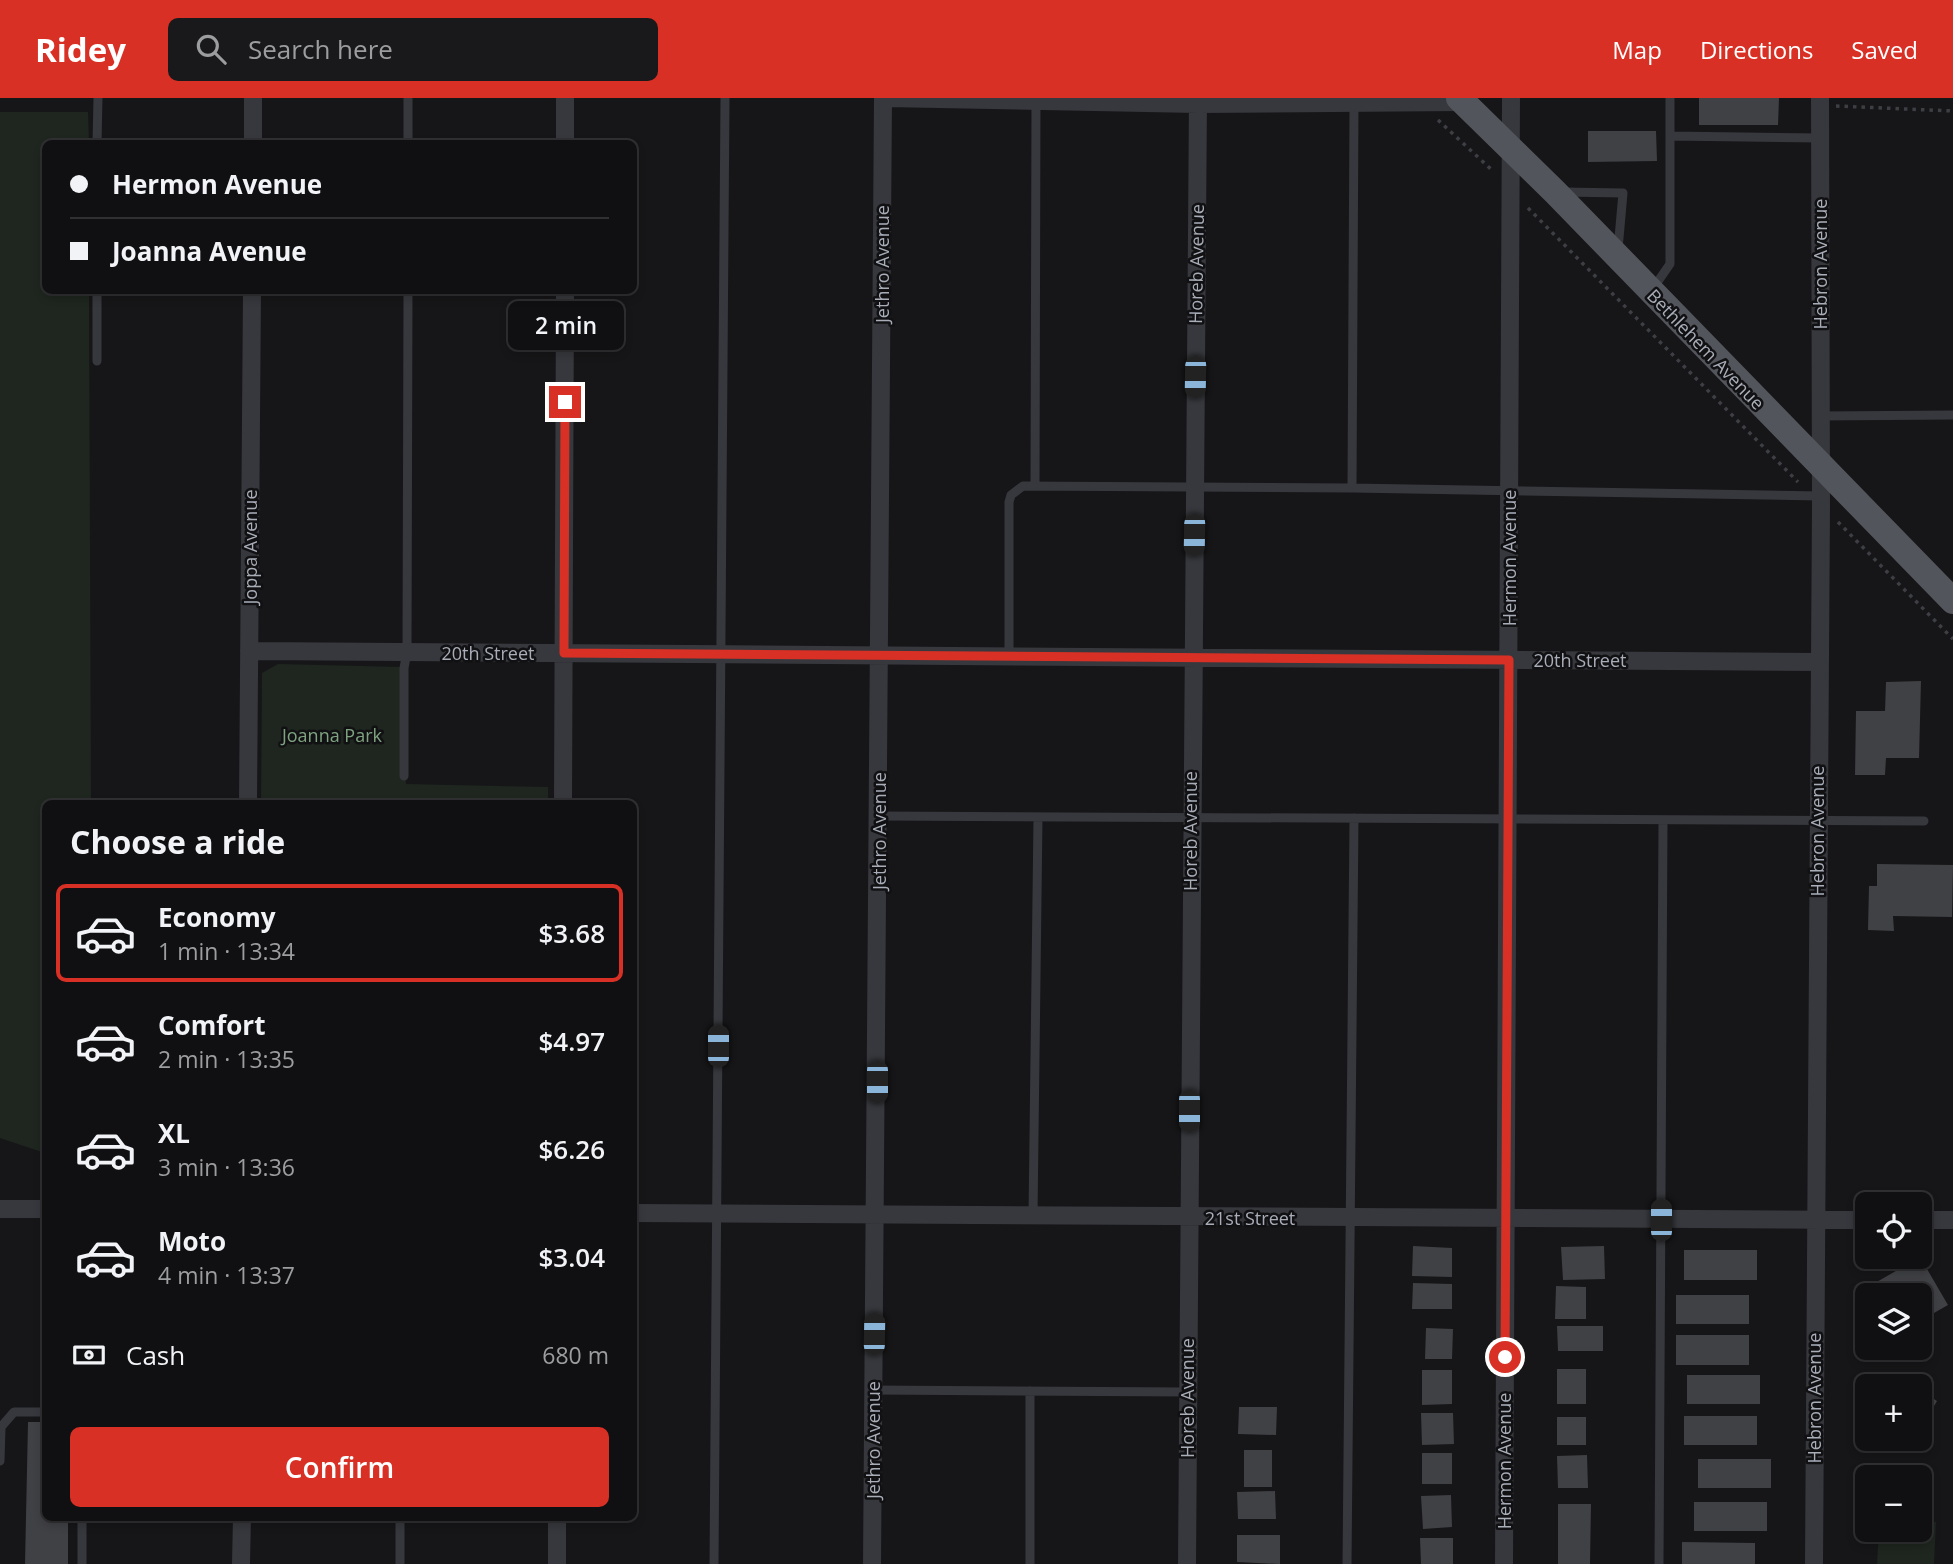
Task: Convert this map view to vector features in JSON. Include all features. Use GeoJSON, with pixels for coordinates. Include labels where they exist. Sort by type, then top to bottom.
{"type":"FeatureCollection","features":[{"type":"Feature","properties":{"kind":"main road","name":"Bethlehem Avenue"},"geometry":{"type":"LineString","coordinates":[[1461,100],[1555,192],[1953,601]]}},
{"type":"Feature","properties":{"kind":"street"},"geometry":{"type":"LineString","coordinates":[[253,140],[254,98]]}},
{"type":"Feature","properties":{"kind":"street"},"geometry":{"type":"LineString","coordinates":[[565,98],[565,140]]}},
{"type":"Feature","properties":{"kind":"street"},"geometry":{"type":"LineString","coordinates":[[885,98],[1354,103],[1461,100]]}},
{"type":"Feature","properties":{"kind":"street","name":"Jethro Avenue"},"geometry":{"type":"LineString","coordinates":[[873,1564],[885,98]]}},
{"type":"Feature","properties":{"kind":"street","name":"Hermon Avenue"},"geometry":{"type":"LineString","coordinates":[[1504,1564],[1511,98]]}},
{"type":"Feature","properties":{"kind":"street","name":"Horeb Avenue"},"geometry":{"type":"LineString","coordinates":[[1187,1564],[1198,101]]}},
{"type":"Feature","properties":{"kind":"street","name":"Hebron Avenue"},"geometry":{"type":"LineString","coordinates":[[1814,1564],[1820,101]]}},
{"type":"Feature","properties":{"kind":"street","name":"Joppa Avenue"},"geometry":{"type":"LineString","coordinates":[[248,800],[252,294]]}},
{"type":"Feature","properties":{"kind":"street"},"geometry":{"type":"LineString","coordinates":[[563,800],[565,294]]}},
{"type":"Feature","properties":{"kind":"street","name":"20th Street"},"geometry":{"type":"LineString","coordinates":[[249,651],[1818,662]]}},
{"type":"Feature","properties":{"kind":"street"},"geometry":{"type":"LineString","coordinates":[[0,1209],[42,1209]]}},
{"type":"Feature","properties":{"kind":"street","name":"21st Street"},"geometry":{"type":"LineString","coordinates":[[637,1213],[1855,1220]]}},
{"type":"Feature","properties":{"kind":"street"},"geometry":{"type":"LineString","coordinates":[[1932,1220],[1953,1220]]}},
{"type":"Feature","properties":{"kind":"street"},"geometry":{"type":"LineString","coordinates":[[242,1521],[242,1564]]}},
{"type":"Feature","properties":{"kind":"street"},"geometry":{"type":"LineString","coordinates":[[557,1521],[557,1564]]}},
{"type":"Feature","properties":{"kind":"lane"},"geometry":{"type":"LineString","coordinates":[[97,140],[98,98]]}},
{"type":"Feature","properties":{"kind":"lane"},"geometry":{"type":"LineString","coordinates":[[408,98],[408,140]]}},
{"type":"Feature","properties":{"kind":"lane"},"geometry":{"type":"LineString","coordinates":[[714,1564],[725,98]]}},
{"type":"Feature","properties":{"kind":"lane"},"geometry":{"type":"LineString","coordinates":[[1650,292],[1670,264],[1670,98]]}},
{"type":"Feature","properties":{"kind":"lane"},"geometry":{"type":"LineString","coordinates":[[1035,484],[1036,99]]}},
{"type":"Feature","properties":{"kind":"lane"},"geometry":{"type":"LineString","coordinates":[[1352,488],[1354,103]]}},
{"type":"Feature","properties":{"kind":"lane"},"geometry":{"type":"LineString","coordinates":[[1670,136],[1820,138]]}},
{"type":"Feature","properties":{"kind":"lane"},"geometry":{"type":"LineString","coordinates":[[1555,192],[1623,194],[1617,258]]}},
{"type":"Feature","properties":{"kind":"lane"},"geometry":{"type":"LineString","coordinates":[[97,294],[97,361]]}},
{"type":"Feature","properties":{"kind":"lane"},"geometry":{"type":"LineString","coordinates":[[404,776],[408,294]]}},
{"type":"Feature","properties":{"kind":"lane"},"geometry":{"type":"LineString","coordinates":[[1819,416],[1953,415]]}},
{"type":"Feature","properties":{"kind":"lane"},"geometry":{"type":"LineString","coordinates":[[1009,656],[1009,502],[1019,489],[1035,484],[1509,490],[1818,499]]}},
{"type":"Feature","properties":{"kind":"lane"},"geometry":{"type":"LineString","coordinates":[[879,816],[1924,821]]}},
{"type":"Feature","properties":{"kind":"lane"},"geometry":{"type":"LineString","coordinates":[[1033,1216],[1038,817]]}},
{"type":"Feature","properties":{"kind":"lane"},"geometry":{"type":"LineString","coordinates":[[1347,1564],[1354,818]]}},
{"type":"Feature","properties":{"kind":"lane"},"geometry":{"type":"LineString","coordinates":[[1659,1564],[1663,820]]}},
{"type":"Feature","properties":{"kind":"lane"},"geometry":{"type":"LineString","coordinates":[[873,1390],[1187,1392]]}},
{"type":"Feature","properties":{"kind":"lane"},"geometry":{"type":"LineString","coordinates":[[1030,1391],[1030,1564]]}},
{"type":"Feature","properties":{"kind":"lane"},"geometry":{"type":"LineString","coordinates":[[0,1461],[1,1427],[14,1412],[42,1412]]}},
{"type":"Feature","properties":{"kind":"lane"},"geometry":{"type":"LineString","coordinates":[[82,1521],[82,1564]]}},
{"type":"Feature","properties":{"kind":"lane"},"geometry":{"type":"LineString","coordinates":[[400,1521],[400,1564]]}},
{"type":"Feature","properties":{"kind":"path"},"geometry":{"type":"LineString","coordinates":[[1820,101],[1953,111]]}},
{"type":"Feature","properties":{"kind":"path"},"geometry":{"type":"LineString","coordinates":[[1419,102],[1511,188],[1953,639]]}},
{"type":"Feature","properties":{"kind":"green space"},"geometry":{"type":"Polygon","coordinates":[[[0,112],[88,112],[89,140],[42,140],[42,294],[89,294],[91,800],[42,800],[42,1152],[0,1138],[0,112]]]}},
{"type":"Feature","properties":{"kind":"green space","name":"Joanna Park"},"geometry":{"type":"Polygon","coordinates":[[[278,664],[402,667],[406,784],[548,787],[548,800],[261,800],[262,673],[278,664]]]}},
{"type":"Feature","properties":{"kind":"green space"},"geometry":{"type":"Polygon","coordinates":[[[1932,1522],[1936,1522],[1934,1564],[1877,1564],[1878,1542],[1932,1542],[1932,1522]]]}},
{"type":"Feature","properties":{"kind":"building"},"geometry":{"type":"Polygon","coordinates":[[[1699,98],[1779,98],[1778,125],[1699,125],[1699,98]]]}},
{"type":"Feature","properties":{"kind":"building"},"geometry":{"type":"Polygon","coordinates":[[[1588,131],[1656,131],[1657,161],[1588,162],[1588,131]]]}},
{"type":"Feature","properties":{"kind":"building"},"geometry":{"type":"Polygon","coordinates":[[[1921,681],[1919,758],[1886,758],[1885,775],[1855,775],[1856,711],[1885,711],[1886,682],[1921,681]]]}},
{"type":"Feature","properties":{"kind":"building"},"geometry":{"type":"Polygon","coordinates":[[[1877,864],[1953,865],[1952,917],[1893,916],[1894,931],[1868,930],[1869,886],[1877,886],[1877,864]]]}},
{"type":"Feature","properties":{"kind":"building"},"geometry":{"type":"Polygon","coordinates":[[[1413,1246],[1452,1248],[1452,1277],[1412,1276],[1413,1246]]]}},
{"type":"Feature","properties":{"kind":"building"},"geometry":{"type":"Polygon","coordinates":[[[1604,1246],[1605,1279],[1563,1280],[1561,1247],[1604,1246]]]}},
{"type":"Feature","properties":{"kind":"building"},"geometry":{"type":"Polygon","coordinates":[[[1684,1250],[1757,1250],[1757,1280],[1684,1280],[1684,1250]]]}},
{"type":"Feature","properties":{"kind":"building"},"geometry":{"type":"Polygon","coordinates":[[[1899,1269],[1927,1269],[1948,1305],[1932,1314],[1932,1283],[1875,1283],[1899,1269]]]}},
{"type":"Feature","properties":{"kind":"building"},"geometry":{"type":"Polygon","coordinates":[[[1413,1283],[1452,1284],[1452,1309],[1412,1309],[1413,1283]]]}},
{"type":"Feature","properties":{"kind":"building"},"geometry":{"type":"Polygon","coordinates":[[[1556,1286],[1586,1287],[1586,1319],[1555,1319],[1556,1286]]]}},
{"type":"Feature","properties":{"kind":"building"},"geometry":{"type":"Polygon","coordinates":[[[1676,1295],[1749,1295],[1749,1324],[1676,1324],[1676,1295]]]}},
{"type":"Feature","properties":{"kind":"building"},"geometry":{"type":"Polygon","coordinates":[[[1557,1326],[1603,1326],[1603,1351],[1558,1351],[1557,1326]]]}},
{"type":"Feature","properties":{"kind":"building"},"geometry":{"type":"Polygon","coordinates":[[[1426,1328],[1453,1329],[1452,1359],[1425,1359],[1426,1328]]]}},
{"type":"Feature","properties":{"kind":"building"},"geometry":{"type":"Polygon","coordinates":[[[1676,1335],[1749,1335],[1749,1365],[1676,1365],[1676,1335]]]}},
{"type":"Feature","properties":{"kind":"building"},"geometry":{"type":"Polygon","coordinates":[[[1557,1369],[1586,1369],[1586,1404],[1557,1404],[1557,1369]]]}},
{"type":"Feature","properties":{"kind":"building"},"geometry":{"type":"Polygon","coordinates":[[[1422,1370],[1452,1370],[1452,1404],[1422,1405],[1422,1370]]]}},
{"type":"Feature","properties":{"kind":"building"},"geometry":{"type":"Polygon","coordinates":[[[1687,1375],[1760,1375],[1760,1404],[1687,1404],[1687,1375]]]}},
{"type":"Feature","properties":{"kind":"building"},"geometry":{"type":"Polygon","coordinates":[[[1239,1407],[1277,1407],[1276,1435],[1238,1434],[1239,1407]]]}},
{"type":"Feature","properties":{"kind":"building"},"geometry":{"type":"Polygon","coordinates":[[[1421,1413],[1453,1413],[1454,1444],[1422,1445],[1421,1413]]]}},
{"type":"Feature","properties":{"kind":"building"},"geometry":{"type":"Polygon","coordinates":[[[1684,1416],[1757,1416],[1757,1445],[1684,1445],[1684,1416]]]}},
{"type":"Feature","properties":{"kind":"building"},"geometry":{"type":"Polygon","coordinates":[[[1557,1417],[1586,1417],[1586,1445],[1557,1445],[1557,1417]]]}},
{"type":"Feature","properties":{"kind":"building"},"geometry":{"type":"Polygon","coordinates":[[[28,1422],[42,1422],[42,1521],[68,1521],[68,1564],[25,1564],[28,1422]]]}},
{"type":"Feature","properties":{"kind":"building"},"geometry":{"type":"Polygon","coordinates":[[[1244,1450],[1272,1450],[1272,1487],[1244,1487],[1244,1450]]]}},
{"type":"Feature","properties":{"kind":"building"},"geometry":{"type":"Polygon","coordinates":[[[1422,1453],[1452,1453],[1452,1484],[1422,1484],[1422,1453]]]}},
{"type":"Feature","properties":{"kind":"building"},"geometry":{"type":"Polygon","coordinates":[[[1587,1455],[1588,1488],[1558,1488],[1557,1456],[1587,1455]]]}},
{"type":"Feature","properties":{"kind":"building"},"geometry":{"type":"Polygon","coordinates":[[[1698,1459],[1771,1459],[1771,1488],[1698,1488],[1698,1459]]]}},
{"type":"Feature","properties":{"kind":"building"},"geometry":{"type":"Polygon","coordinates":[[[1275,1491],[1276,1519],[1238,1519],[1237,1492],[1275,1491]]]}},
{"type":"Feature","properties":{"kind":"building"},"geometry":{"type":"Polygon","coordinates":[[[1451,1495],[1452,1527],[1423,1529],[1421,1496],[1451,1495]]]}},
{"type":"Feature","properties":{"kind":"building"},"geometry":{"type":"Polygon","coordinates":[[[1694,1502],[1767,1502],[1767,1531],[1694,1531],[1694,1502]]]}},
{"type":"Feature","properties":{"kind":"building"},"geometry":{"type":"Polygon","coordinates":[[[1558,1504],[1591,1504],[1590,1564],[1558,1564],[1558,1504]]]}},
{"type":"Feature","properties":{"kind":"building"},"geometry":{"type":"Polygon","coordinates":[[[1237,1535],[1280,1535],[1280,1564],[1237,1562],[1237,1535]]]}},
{"type":"Feature","properties":{"kind":"building"},"geometry":{"type":"Polygon","coordinates":[[[1420,1538],[1453,1538],[1453,1564],[1421,1564],[1420,1538]]]}},
{"type":"Feature","properties":{"kind":"building"},"geometry":{"type":"Polygon","coordinates":[[[1682,1542],[1755,1543],[1755,1564],[1682,1564],[1682,1542]]]}},
{"type":"Feature","properties":{"kind":"route"},"geometry":{"type":"LineString","coordinates":[[565,402],[564,653],[1509,660],[1505,1357]]}}]}
